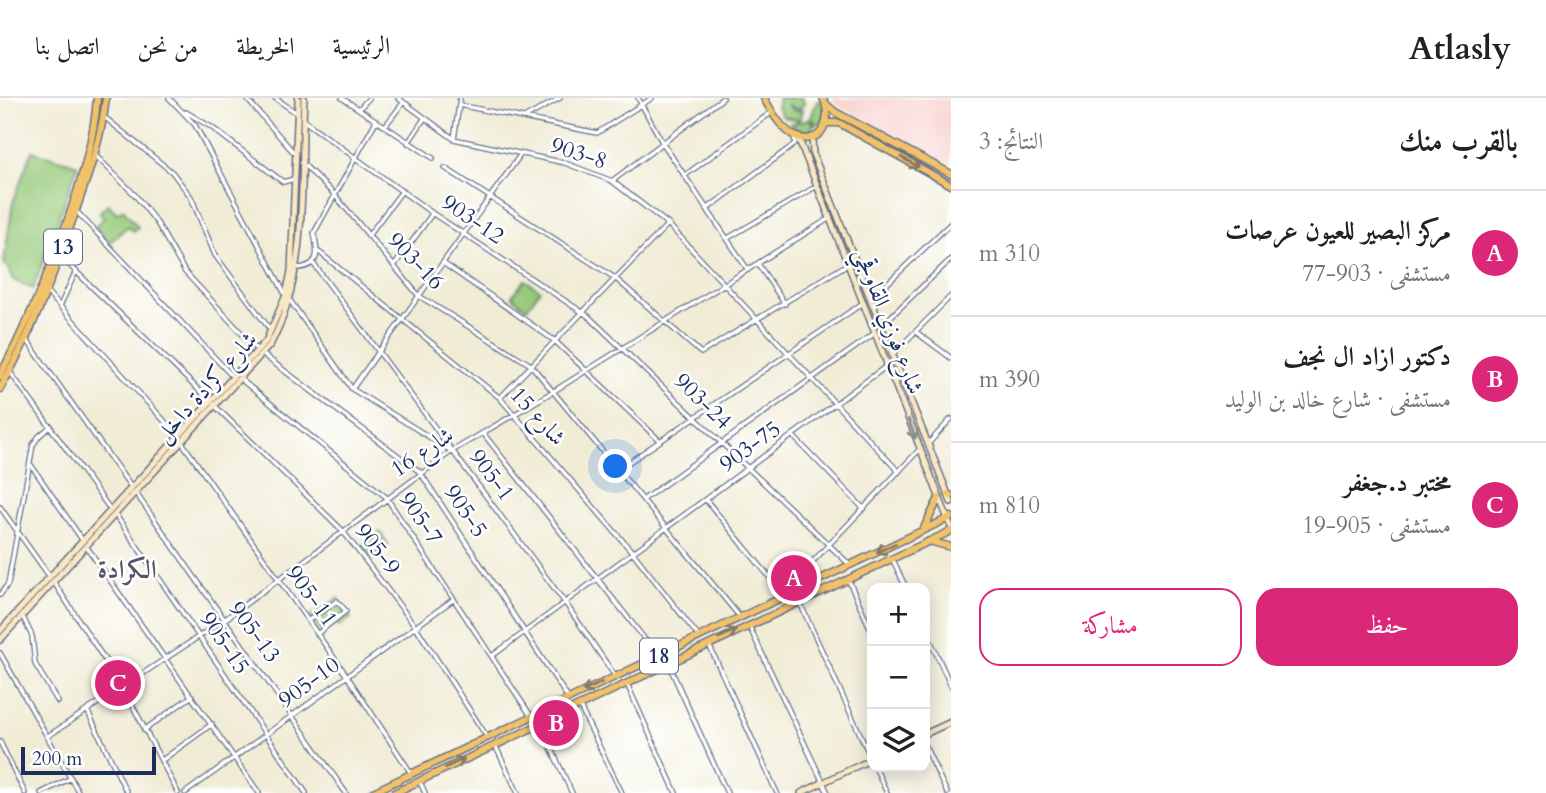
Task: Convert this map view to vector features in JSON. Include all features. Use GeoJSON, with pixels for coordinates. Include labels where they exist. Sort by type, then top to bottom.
{"type":"FeatureCollection","features":[{"type":"Feature","properties":{"kind":"main road","name":"13"},"geometry":{"type":"LineString","coordinates":[[1,381],[59,239],[88,152],[98,98]]}},
{"type":"Feature","properties":{"kind":"main road","name":"13"},"geometry":{"type":"LineString","coordinates":[[1,381],[10,372],[27,340],[47,292],[95,155],[106,98]]}},
{"type":"Feature","properties":{"kind":"main road","name":"شارع كرادة داخل"},"geometry":{"type":"LineString","coordinates":[[260,352],[288,297],[298,98]]}},
{"type":"Feature","properties":{"kind":"main road","name":"شارع كرادة داخل"},"geometry":{"type":"LineString","coordinates":[[0,631],[274,337],[297,268],[304,98]]}},
{"type":"Feature","properties":{"kind":"main road"},"geometry":{"type":"LineString","coordinates":[[764,98],[772,112],[796,136],[812,137],[821,132],[827,123],[825,101]]}},
{"type":"Feature","properties":{"kind":"main road"},"geometry":{"type":"LineString","coordinates":[[825,101],[835,112],[951,174]]}},
{"type":"Feature","properties":{"kind":"main road"},"geometry":{"type":"LineString","coordinates":[[827,123],[839,123],[951,185]]}},
{"type":"Feature","properties":{"kind":"main road","name":"شارع فوزي القاوقجي"},"geometry":{"type":"LineString","coordinates":[[796,136],[831,218],[951,527]]}},
{"type":"Feature","properties":{"kind":"main road","name":"شارع فوزي القاوقجي"},"geometry":{"type":"LineString","coordinates":[[812,137],[813,154],[951,502]]}},
{"type":"Feature","properties":{"kind":"main road"},"geometry":{"type":"LineString","coordinates":[[922,531],[939,498]]}},
{"type":"Feature","properties":{"kind":"main road","name":"18"},"geometry":{"type":"LineString","coordinates":[[370,793],[775,603],[949,518]]}},
{"type":"Feature","properties":{"kind":"main road"},"geometry":{"type":"LineString","coordinates":[[927,541],[951,527]]}},
{"type":"Feature","properties":{"kind":"main road"},"geometry":{"type":"LineString","coordinates":[[927,541],[951,547]]}},
{"type":"Feature","properties":{"kind":"main road","name":"18"},"geometry":{"type":"LineString","coordinates":[[394,793],[927,541]]}},
{"type":"Feature","properties":{"kind":"main road","name":"شارع كرادة داخل"},"geometry":{"type":"LineString","coordinates":[[0,640],[51,579]]}},
{"type":"Feature","properties":{"kind":"main road"},"geometry":{"type":"LineString","coordinates":[[930,732],[951,722]]}},
{"type":"Feature","properties":{"kind":"main road"},"geometry":{"type":"LineString","coordinates":[[800,793],[867,762]]}},
{"type":"Feature","properties":{"kind":"street"},"geometry":{"type":"LineString","coordinates":[[169,98],[195,125],[288,297],[352,390],[452,451]]}},
{"type":"Feature","properties":{"kind":"street"},"geometry":{"type":"LineString","coordinates":[[246,98],[296,156]]}},
{"type":"Feature","properties":{"kind":"street"},"geometry":{"type":"LineString","coordinates":[[275,98],[298,114]]}},
{"type":"Feature","properties":{"kind":"street"},"geometry":{"type":"LineString","coordinates":[[342,98],[433,158]]}},
{"type":"Feature","properties":{"kind":"street"},"geometry":{"type":"LineString","coordinates":[[359,110],[369,98]]}},
{"type":"Feature","properties":{"kind":"street","name":"903-8"},"geometry":{"type":"LineString","coordinates":[[398,98],[454,139],[565,163],[612,181],[668,224],[898,472]]}},
{"type":"Feature","properties":{"kind":"street"},"geometry":{"type":"LineString","coordinates":[[454,139],[460,98]]}},
{"type":"Feature","properties":{"kind":"street"},"geometry":{"type":"LineString","coordinates":[[524,118],[560,98]]}},
{"type":"Feature","properties":{"kind":"street"},"geometry":{"type":"LineString","coordinates":[[638,98],[662,142],[748,270]]}},
{"type":"Feature","properties":{"kind":"street"},"geometry":{"type":"LineString","coordinates":[[459,105],[597,132],[652,98]]}},
{"type":"Feature","properties":{"kind":"street"},"geometry":{"type":"LineString","coordinates":[[612,181],[723,98]]}},
{"type":"Feature","properties":{"kind":"street"},"geometry":{"type":"LineString","coordinates":[[384,126],[403,103]]}},
{"type":"Feature","properties":{"kind":"street"},"geometry":{"type":"LineString","coordinates":[[183,111],[211,127],[283,182],[296,178]]}},
{"type":"Feature","properties":{"kind":"street"},"geometry":{"type":"LineString","coordinates":[[684,176],[772,112]]}},
{"type":"Feature","properties":{"kind":"street"},"geometry":{"type":"LineString","coordinates":[[103,116],[172,172],[200,215],[207,240],[215,255],[271,332]]}},
{"type":"Feature","properties":{"kind":"street"},"geometry":{"type":"LineString","coordinates":[[408,143],[424,119]]}},
{"type":"Feature","properties":{"kind":"street","name":"903-12"},"geometry":{"type":"LineString","coordinates":[[303,120],[432,214],[583,313],[622,348]]}},
{"type":"Feature","properties":{"kind":"street"},"geometry":{"type":"LineString","coordinates":[[297,268],[313,263],[318,252],[314,233],[376,121]]}},
{"type":"Feature","properties":{"kind":"street"},"geometry":{"type":"LineString","coordinates":[[707,209],[795,143],[796,136]]}},
{"type":"Feature","properties":{"kind":"street","name":"905-5"},"geometry":{"type":"LineString","coordinates":[[95,155],[135,195],[158,223],[185,272],[260,352],[420,472],[569,698]]}},
{"type":"Feature","properties":{"kind":"street"},"geometry":{"type":"LineString","coordinates":[[352,390],[521,155]]}},
{"type":"Feature","properties":{"kind":"street","name":"903-16"},"geometry":{"type":"LineString","coordinates":[[301,162],[334,194],[419,296],[531,365],[740,618]]}},
{"type":"Feature","properties":{"kind":"street"},"geometry":{"type":"LineString","coordinates":[[445,168],[615,278],[701,354],[759,321],[848,264]]}},
{"type":"Feature","properties":{"kind":"street"},"geometry":{"type":"LineString","coordinates":[[300,185],[313,173]]}},
{"type":"Feature","properties":{"kind":"street"},"geometry":{"type":"LineString","coordinates":[[728,239],[818,186]]}},
{"type":"Feature","properties":{"kind":"street"},"geometry":{"type":"LineString","coordinates":[[368,236],[402,191]]}},
{"type":"Feature","properties":{"kind":"street","name":"905-7"},"geometry":{"type":"LineString","coordinates":[[76,210],[236,378],[386,497],[531,716]]}},
{"type":"Feature","properties":{"kind":"street"},"geometry":{"type":"LineString","coordinates":[[394,266],[432,214]]}},
{"type":"Feature","properties":{"kind":"street","name":"شارع 16"},"geometry":{"type":"LineString","coordinates":[[48,736],[124,689],[224,620],[420,472],[831,218]]}},
{"type":"Feature","properties":{"kind":"street"},"geometry":{"type":"LineString","coordinates":[[871,299],[951,223]]}},
{"type":"Feature","properties":{"kind":"street"},"geometry":{"type":"LineString","coordinates":[[500,398],[668,224]]}},
{"type":"Feature","properties":{"kind":"street","name":"شارع 15"},"geometry":{"type":"LineString","coordinates":[[318,252],[500,398],[634,554],[699,637]]}},
{"type":"Feature","properties":{"kind":"street","name":"905-9"},"geometry":{"type":"LineString","coordinates":[[60,256],[342,530],[416,627],[487,737]]}},
{"type":"Feature","properties":{"kind":"street"},"geometry":{"type":"LineString","coordinates":[[881,326],[951,259]]}},
{"type":"Feature","properties":{"kind":"street","name":"905-1"},"geometry":{"type":"LineString","coordinates":[[313,263],[566,604],[615,676]]}},
{"type":"Feature","properties":{"kind":"street"},"geometry":{"type":"LineString","coordinates":[[443,263],[555,341],[660,441]]}},
{"type":"Feature","properties":{"kind":"street"},"geometry":{"type":"LineString","coordinates":[[758,264],[785,304]]}},
{"type":"Feature","properties":{"kind":"street"},"geometry":{"type":"LineString","coordinates":[[60,306],[76,271]]}},
{"type":"Feature","properties":{"kind":"street","name":"905-11"},"geometry":{"type":"LineString","coordinates":[[47,292],[180,439],[347,676],[411,773]]}},
{"type":"Feature","properties":{"kind":"street"},"geometry":{"type":"LineString","coordinates":[[893,354],[951,296]]}},
{"type":"Feature","properties":{"kind":"street"},"geometry":{"type":"LineString","coordinates":[[619,469],[863,302]]}},
{"type":"Feature","properties":{"kind":"street"},"geometry":{"type":"LineString","coordinates":[[916,332],[951,358]]}},
{"type":"Feature","properties":{"kind":"street"},"geometry":{"type":"LineString","coordinates":[[644,499],[875,333]]}},
{"type":"Feature","properties":{"kind":"street","name":"905-13"},"geometry":{"type":"LineString","coordinates":[[27,340],[346,793]]}},
{"type":"Feature","properties":{"kind":"street","name":"903-24"},"geometry":{"type":"LineString","coordinates":[[622,348],[851,565]]}},
{"type":"Feature","properties":{"kind":"street","name":"903-75"},"geometry":{"type":"LineString","coordinates":[[492,656],[599,580],[888,365]]}},
{"type":"Feature","properties":{"kind":"street","name":"905-15"},"geometry":{"type":"LineString","coordinates":[[10,372],[113,512],[306,793]]}},
{"type":"Feature","properties":{"kind":"street"},"geometry":{"type":"LineString","coordinates":[[928,444],[951,419]]}},
{"type":"Feature","properties":{"kind":"street"},"geometry":{"type":"LineString","coordinates":[[0,595],[8,584],[35,440],[51,426]]}},
{"type":"Feature","properties":{"kind":"street"},"geometry":{"type":"LineString","coordinates":[[484,433],[658,656]]}},
{"type":"Feature","properties":{"kind":"street"},"geometry":{"type":"LineString","coordinates":[[793,436],[864,509]]}},
{"type":"Feature","properties":{"kind":"street"},"geometry":{"type":"LineString","coordinates":[[775,603],[782,592],[920,449]]}},
{"type":"Feature","properties":{"kind":"street"},"geometry":{"type":"LineString","coordinates":[[30,463],[235,757],[256,792]]}},
{"type":"Feature","properties":{"kind":"street"},"geometry":{"type":"LineString","coordinates":[[706,500],[782,592]]}},
{"type":"Feature","properties":{"kind":"street"},"geometry":{"type":"LineString","coordinates":[[0,507],[124,689],[178,793]]}},
{"type":"Feature","properties":{"kind":"street"},"geometry":{"type":"LineString","coordinates":[[892,558],[904,583]]}},
{"type":"Feature","properties":{"kind":"street"},"geometry":{"type":"LineString","coordinates":[[848,579],[867,621]]}},
{"type":"Feature","properties":{"kind":"street","name":"905-10"},"geometry":{"type":"LineString","coordinates":[[185,793],[454,600]]}},
{"type":"Feature","properties":{"kind":"street"},"geometry":{"type":"LineString","coordinates":[[799,601],[867,749]]}},
{"type":"Feature","properties":{"kind":"street"},"geometry":{"type":"LineString","coordinates":[[308,621],[340,602],[345,614],[317,634]]}},
{"type":"Feature","properties":{"kind":"street"},"geometry":{"type":"LineString","coordinates":[[22,615],[32,636],[35,664],[58,702]]}},
{"type":"Feature","properties":{"kind":"street"},"geometry":{"type":"LineString","coordinates":[[748,624],[828,793]]}},
{"type":"Feature","properties":{"kind":"street"},"geometry":{"type":"LineString","coordinates":[[930,640],[951,686]]}},
{"type":"Feature","properties":{"kind":"street"},"geometry":{"type":"LineString","coordinates":[[708,643],[777,793]]}},
{"type":"Feature","properties":{"kind":"street"},"geometry":{"type":"LineString","coordinates":[[0,653],[79,793]]}},
{"type":"Feature","properties":{"kind":"street"},"geometry":{"type":"LineString","coordinates":[[668,663],[727,793]]}},
{"type":"Feature","properties":{"kind":"street"},"geometry":{"type":"LineString","coordinates":[[626,682],[676,793]]}},
{"type":"Feature","properties":{"kind":"street"},"geometry":{"type":"LineString","coordinates":[[144,730],[192,696]]}},
{"type":"Feature","properties":{"kind":"street"},"geometry":{"type":"LineString","coordinates":[[580,705],[622,793]]}},
{"type":"Feature","properties":{"kind":"street"},"geometry":{"type":"LineString","coordinates":[[88,712],[127,793]]}},
{"type":"Feature","properties":{"kind":"street"},"geometry":{"type":"LineString","coordinates":[[161,761],[212,724]]}},
{"type":"Feature","properties":{"kind":"street"},"geometry":{"type":"LineString","coordinates":[[540,724],[572,793]]}},
{"type":"Feature","properties":{"kind":"street"},"geometry":{"type":"LineString","coordinates":[[0,742],[25,793]]}},
{"type":"Feature","properties":{"kind":"street"},"geometry":{"type":"LineString","coordinates":[[495,745],[518,793]]}},
{"type":"Feature","properties":{"kind":"street"},"geometry":{"type":"LineString","coordinates":[[930,757],[947,793]]}},
{"type":"Feature","properties":{"kind":"street"},"geometry":{"type":"LineString","coordinates":[[877,772],[887,793]]}},
{"type":"Feature","properties":{"kind":"street"},"geometry":{"type":"LineString","coordinates":[[41,793],[71,778]]}},
{"type":"Feature","properties":{"kind":"street"},"geometry":{"type":"LineString","coordinates":[[419,780],[425,793]]}},
{"type":"Feature","properties":{"kind":"shaded area"},"geometry":{"type":"Polygon","coordinates":[[[833,98],[951,98],[951,165],[838,106],[833,98]]]}},
{"type":"Feature","properties":{"kind":"green space"},"geometry":{"type":"Polygon","coordinates":[[[779,98],[803,98],[804,104],[798,110],[787,104],[794,111],[802,110],[799,120],[783,117],[777,107],[779,98]]]}},
{"type":"Feature","properties":{"kind":"green space"},"geometry":{"type":"Polygon","coordinates":[[[817,101],[821,102],[824,112],[822,122],[816,124],[811,118],[817,101]]]}},
{"type":"Feature","properties":{"kind":"green space"},"geometry":{"type":"Polygon","coordinates":[[[809,119],[814,125],[810,131],[800,131],[790,124],[809,119]]]}},
{"type":"Feature","properties":{"kind":"green space"},"geometry":{"type":"Polygon","coordinates":[[[32,151],[78,165],[33,289],[15,281],[4,262],[13,202],[32,151]]]}},
{"type":"Feature","properties":{"kind":"green space"},"geometry":{"type":"Polygon","coordinates":[[[108,204],[117,213],[123,209],[138,227],[133,231],[128,226],[109,243],[95,226],[104,218],[99,213],[108,204]]]}},
{"type":"Feature","properties":{"kind":"green space"},"geometry":{"type":"Polygon","coordinates":[[[525,280],[540,290],[526,309],[512,296],[525,280]]]}},
{"type":"Feature","properties":{"kind":"green space"},"geometry":{"type":"Polygon","coordinates":[[[380,532],[389,546],[371,559],[362,547],[380,532]]]}},
{"type":"Feature","properties":{"kind":"green space"},"geometry":{"type":"Polygon","coordinates":[[[338,598],[351,618],[339,626],[336,623],[321,632],[310,616],[338,598]]]}},
{"type":"Feature","properties":{"kind":"place","name":"مركز البصير للعيون عرصات"},"geometry":{"type":"Point","coordinates":[794,578]}},
{"type":"Feature","properties":{"kind":"place","name":"مختبر د.جغفر"},"geometry":{"type":"Point","coordinates":[118,683]}},
{"type":"Feature","properties":{"kind":"place","name":"دكتور ازاد ال نجف"},"geometry":{"type":"Point","coordinates":[556,723]}},
{"type":"Feature","properties":{"kind":"district","name":"الكرادة"},"geometry":{"type":"Point","coordinates":[127,569]}}]}
